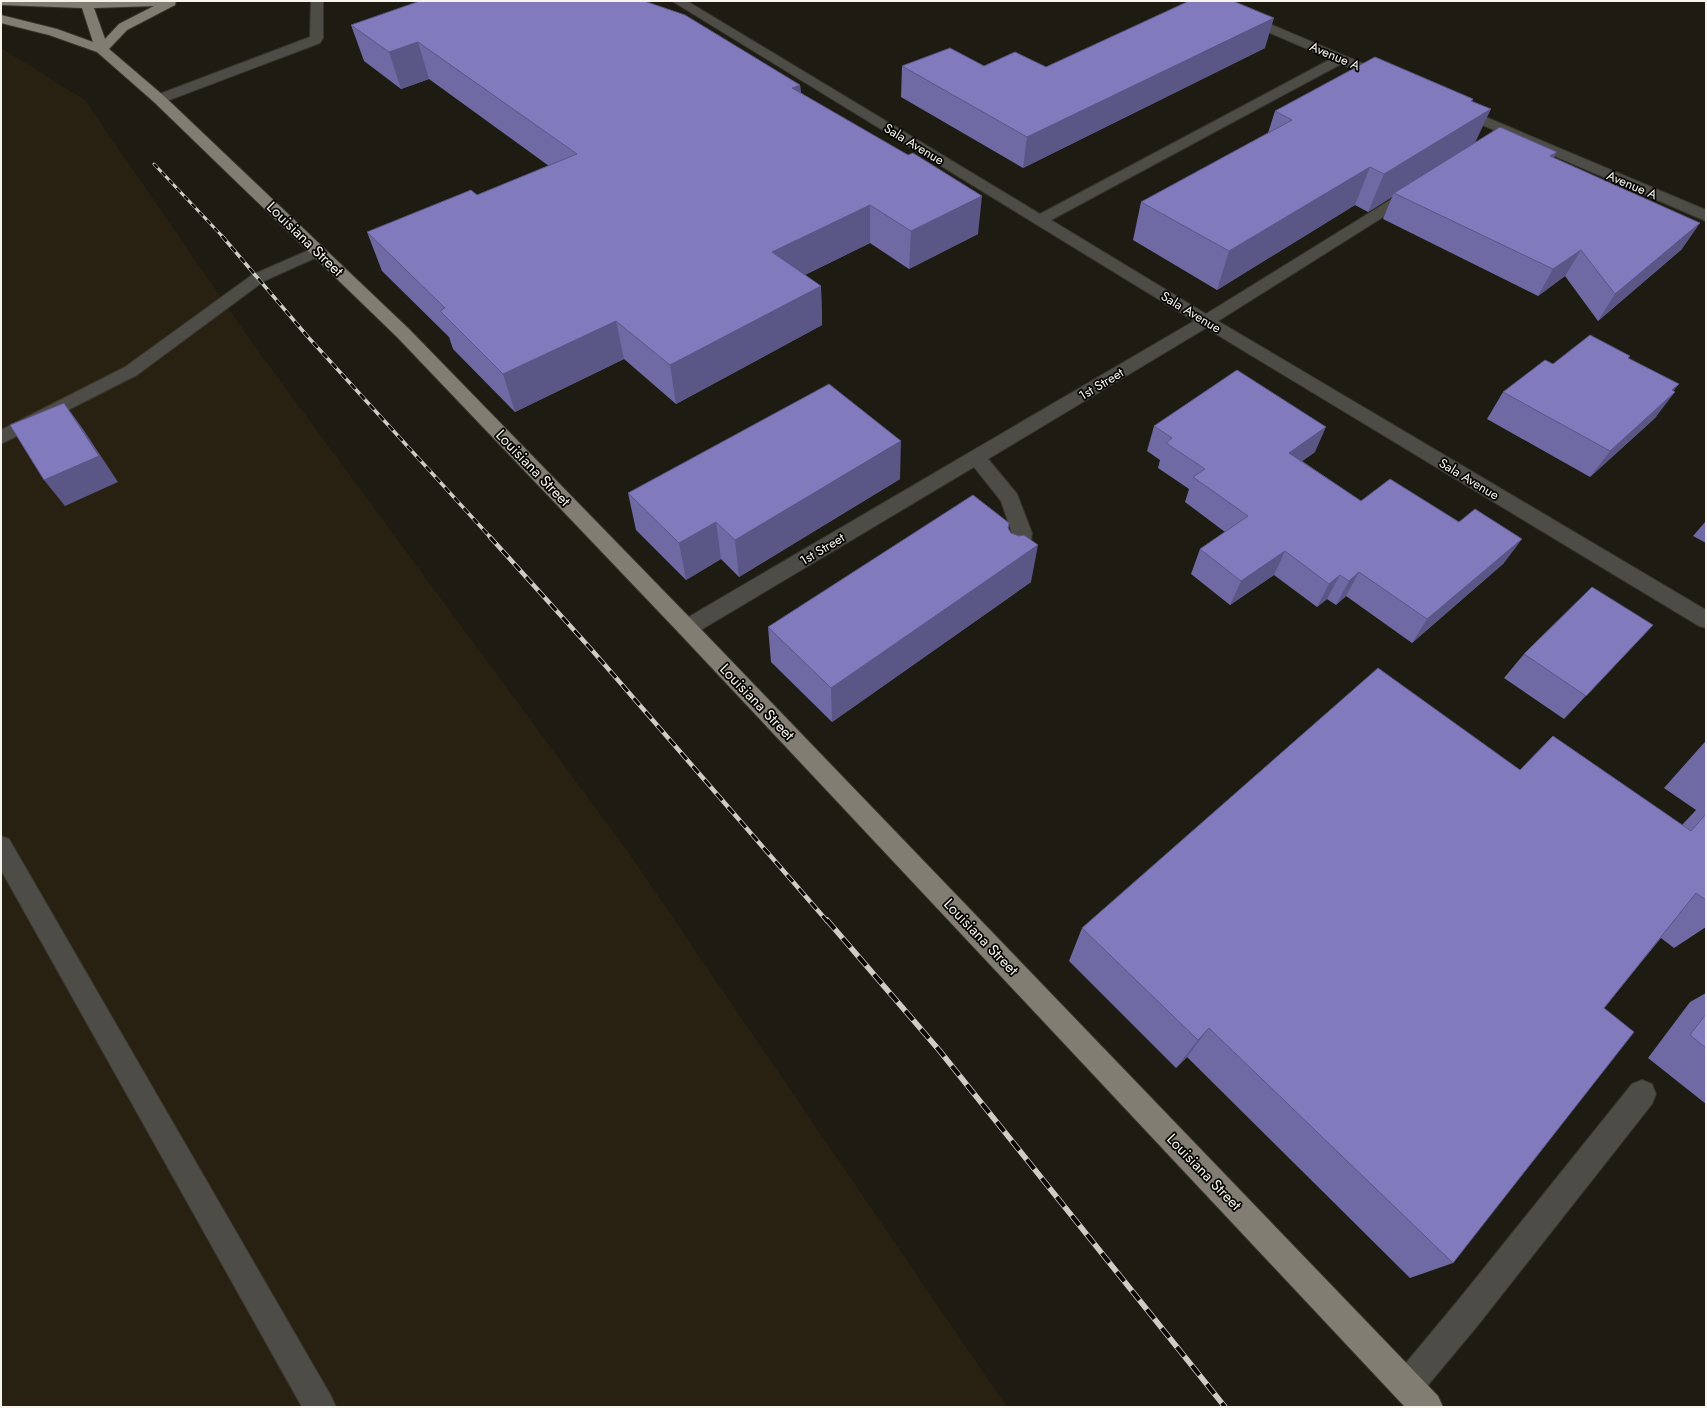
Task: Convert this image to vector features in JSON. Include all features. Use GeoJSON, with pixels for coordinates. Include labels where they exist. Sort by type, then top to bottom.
{"type":"FeatureCollection","features":[{"type":"Feature","properties":{"kind":"main road"},"geometry":{"type":"LineString","coordinates":[[1,1],[87,3],[176,1]]}},
{"type":"Feature","properties":{"kind":"main road"},"geometry":{"type":"LineString","coordinates":[[1,19],[53,32],[102,49],[123,27],[176,1]]}},
{"type":"Feature","properties":{"kind":"main road","name":"Louisiana Street"},"geometry":{"type":"LineString","coordinates":[[87,3],[102,49],[158,99],[403,333],[687,628],[1427,1407]]}},
{"type":"Feature","properties":{"kind":"street"},"geometry":{"type":"LineString","coordinates":[[158,99],[315,40],[317,38],[317,1]]}},
{"type":"Feature","properties":{"kind":"street","name":"Sala Avenue"},"geometry":{"type":"LineString","coordinates":[[678,1],[1206,321],[1706,620]]}},
{"type":"Feature","properties":{"kind":"street","name":"Avenue A"},"geometry":{"type":"LineString","coordinates":[[1206,1],[1400,84]]}},
{"type":"Feature","properties":{"kind":"street"},"geometry":{"type":"LineString","coordinates":[[1040,220],[1341,59]]}},
{"type":"Feature","properties":{"kind":"street","name":"Avenue A"},"geometry":{"type":"LineString","coordinates":[[1444,103],[1706,216]]}},
{"type":"Feature","properties":{"kind":"street"},"geometry":{"type":"LineString","coordinates":[[1490,144],[1510,132]]}},
{"type":"Feature","properties":{"kind":"street","name":"1st Street"},"geometry":{"type":"LineString","coordinates":[[687,628],[1206,321],[1429,182]]}},
{"type":"Feature","properties":{"kind":"street"},"geometry":{"type":"LineString","coordinates":[[1,438],[131,371],[258,278],[318,251]]}},
{"type":"Feature","properties":{"kind":"street"},"geometry":{"type":"LineString","coordinates":[[976,457],[1010,498],[1022,533],[1020,549],[1013,564]]}},
{"type":"Feature","properties":{"kind":"street"},"geometry":{"type":"LineString","coordinates":[[1,847],[320,1407]]}},
{"type":"Feature","properties":{"kind":"street"},"geometry":{"type":"LineString","coordinates":[[1407,1386],[1642,1094]]}},
{"type":"Feature","properties":{"kind":"shaded area"},"geometry":{"type":"Polygon","coordinates":[[[1,48],[85,100],[253,344],[628,852],[1007,1407],[1,1407],[1,48]]]}},
{"type":"Feature","properties":{"kind":"building"},"geometry":{"type":"Polygon","coordinates":[[[420,1],[644,1],[685,15],[800,85],[792,88],[908,155],[913,153],[982,196],[911,231],[870,205],[772,252],[821,286],[670,365],[616,321],[503,374],[440,311],[445,308],[367,232],[471,190],[477,195],[577,154],[418,42],[389,52],[351,25],[420,1]]]}},
{"type":"Feature","properties":{"kind":"building"},"geometry":{"type":"Polygon","coordinates":[[[1189,1],[1233,1],[1274,18],[1027,137],[902,66],[950,48],[984,66],[1015,52],[1046,67],[1189,1]]]}},
{"type":"Feature","properties":{"kind":"building"},"geometry":{"type":"Polygon","coordinates":[[[1375,57],[1473,99],[1471,101],[1491,109],[1384,174],[1370,167],[1229,251],[1141,202],[1292,120],[1275,111],[1375,57]]]}},
{"type":"Feature","properties":{"kind":"building"},"geometry":{"type":"Polygon","coordinates":[[[1500,127],[1557,152],[1550,156],[1700,223],[1615,294],[1581,250],[1553,269],[1394,193],[1500,127]]]}},
{"type":"Feature","properties":{"kind":"building"},"geometry":{"type":"Polygon","coordinates":[[[1590,335],[1630,356],[1628,358],[1679,384],[1672,390],[1675,392],[1610,451],[1503,392],[1545,360],[1553,364],[1590,335]]]}},
{"type":"Feature","properties":{"kind":"building"},"geometry":{"type":"Polygon","coordinates":[[[1237,370],[1326,427],[1289,453],[1361,501],[1390,479],[1459,522],[1475,509],[1522,539],[1427,619],[1359,572],[1349,581],[1340,575],[1329,584],[1285,551],[1241,581],[1200,549],[1248,516],[1193,477],[1205,469],[1166,443],[1172,438],[1154,426],[1237,370]]]}},
{"type":"Feature","properties":{"kind":"building"},"geometry":{"type":"Polygon","coordinates":[[[829,384],[901,441],[735,540],[716,522],[679,543],[628,493],[829,384]]]}},
{"type":"Feature","properties":{"kind":"building"},"geometry":{"type":"Polygon","coordinates":[[[64,403],[99,456],[44,480],[10,425],[64,403]]]}},
{"type":"Feature","properties":{"kind":"building"},"geometry":{"type":"Polygon","coordinates":[[[973,495],[1009,523],[1008,528],[1011,533],[1019,536],[1024,535],[1038,545],[831,688],[768,627],[973,495]]]}},
{"type":"Feature","properties":{"kind":"building"},"geometry":{"type":"Polygon","coordinates":[[[1592,587],[1653,625],[1586,696],[1524,654],[1592,587]]]}},
{"type":"Feature","properties":{"kind":"building"},"geometry":{"type":"Polygon","coordinates":[[[1378,668],[1520,770],[1553,736],[1691,831],[1706,814],[1706,900],[1696,893],[1604,1008],[1634,1032],[1453,1263],[1209,1028],[1198,1040],[1082,928],[1378,668]]]}},
{"type":"Feature","properties":{"kind":"building"},"geometry":{"type":"Polygon","coordinates":[[[1706,1014],[1706,1048],[1690,1035],[1706,1014]]]}},
{"type":"Feature","properties":{"kind":"railway"},"geometry":{"type":"LineString","coordinates":[[154,164],[223,237]]}},
{"type":"Feature","properties":{"kind":"railway"},"geometry":{"type":"LineString","coordinates":[[222,236],[308,337],[491,538]]}},
{"type":"Feature","properties":{"kind":"railway"},"geometry":{"type":"LineString","coordinates":[[490,537],[591,649],[827,921]]}},
{"type":"Feature","properties":{"kind":"railway"},"geometry":{"type":"LineString","coordinates":[[827,920],[939,1050],[1225,1407]]}}]}
